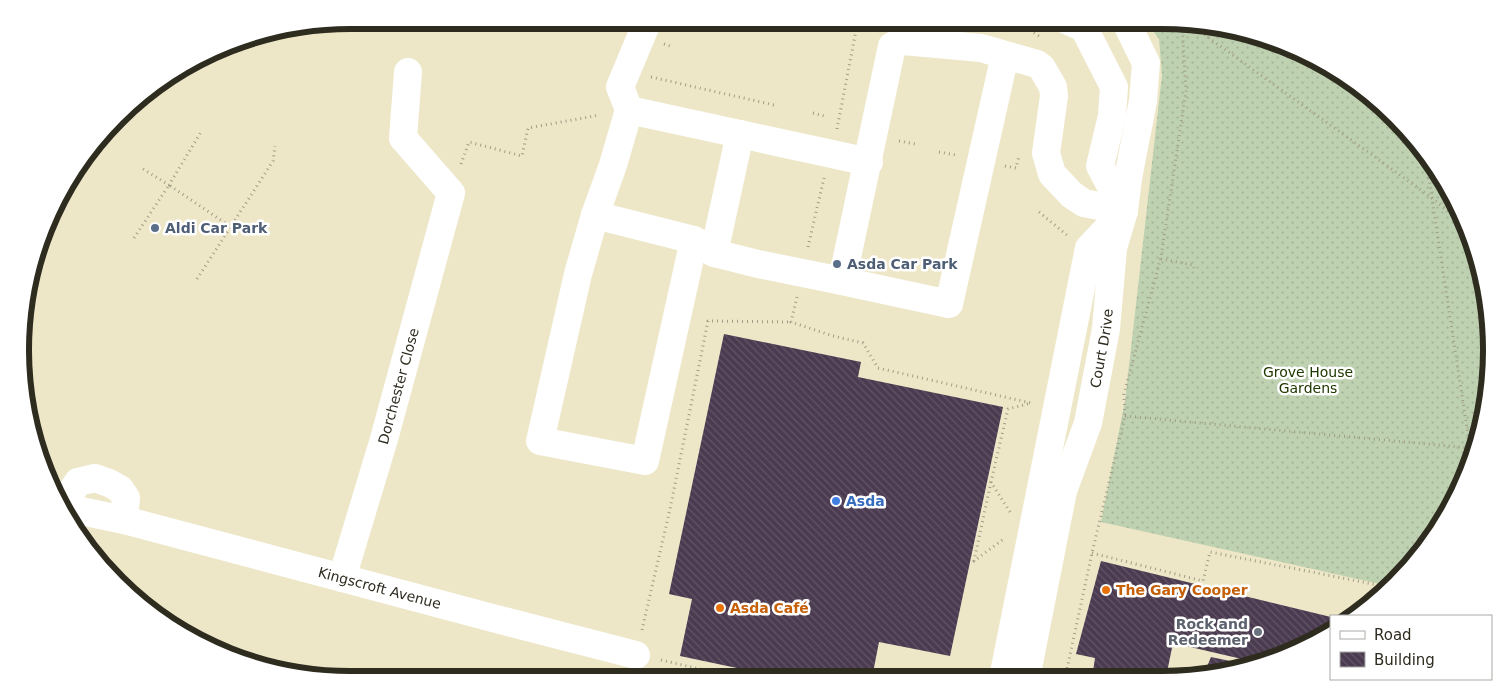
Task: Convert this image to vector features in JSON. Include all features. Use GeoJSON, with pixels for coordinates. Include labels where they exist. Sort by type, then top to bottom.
{"type":"FeatureCollection","features":[{"type":"Feature","properties":{"kind":"street"},"geometry":{"type":"LineString","coordinates":[[644,29],[620,87],[629,110],[578,274],[540,441],[645,461],[704,247],[740,134]]}},
{"type":"Feature","properties":{"kind":"street"},"geometry":{"type":"LineString","coordinates":[[1085,29],[1114,87],[1112,116],[1100,166],[1124,211]]}},
{"type":"Feature","properties":{"kind":"street","name":"Court Drive"},"geometry":{"type":"LineString","coordinates":[[1027,671],[1063,492],[1088,423],[1106,329],[1113,248],[1124,211],[1128,178],[1143,101],[1146,63],[1129,29]]}},
{"type":"Feature","properties":{"kind":"street"},"geometry":{"type":"LineString","coordinates":[[842,281],[869,162],[892,46],[903,41],[980,48],[1037,64],[1042,68],[1053,87],[1054,96],[1046,153],[1052,174],[1072,195],[1084,203],[1124,211]]}},
{"type":"Feature","properties":{"kind":"street"},"geometry":{"type":"LineString","coordinates":[[595,215],[758,264],[949,304],[1005,55]]}},
{"type":"Feature","properties":{"kind":"street"},"geometry":{"type":"LineString","coordinates":[[408,72],[403,138],[451,193]]}},
{"type":"Feature","properties":{"kind":"street"},"geometry":{"type":"LineString","coordinates":[[629,110],[869,162]]}},
{"type":"Feature","properties":{"kind":"street","name":"Dorchester Close"},"geometry":{"type":"LineString","coordinates":[[342,578],[384,439],[451,193]]}},
{"type":"Feature","properties":{"kind":"street"},"geometry":{"type":"LineString","coordinates":[[1004,671],[1089,248],[1124,211]]}},
{"type":"Feature","properties":{"kind":"street","name":"Kingscroft Avenue"},"geometry":{"type":"LineString","coordinates":[[73,513],[124,520],[636,655]]}},
{"type":"Feature","properties":{"kind":"path"},"geometry":{"type":"LineString","coordinates":[[837,130],[856,29]]}},
{"type":"Feature","properties":{"kind":"path"},"geometry":{"type":"LineString","coordinates":[[1067,671],[1092,553],[1125,416],[1124,394],[1161,259],[1186,91],[1182,29]]}},
{"type":"Feature","properties":{"kind":"path"},"geometry":{"type":"LineString","coordinates":[[1200,31],[1432,198],[1454,216]]}},
{"type":"Feature","properties":{"kind":"path"},"geometry":{"type":"LineString","coordinates":[[629,65],[774,105]]}},
{"type":"Feature","properties":{"kind":"path"},"geometry":{"type":"LineString","coordinates":[[451,193],[468,142],[522,156],[528,128],[629,110]]}},
{"type":"Feature","properties":{"kind":"path"},"geometry":{"type":"LineString","coordinates":[[813,113],[824,116]]}},
{"type":"Feature","properties":{"kind":"path"},"geometry":{"type":"LineString","coordinates":[[134,238],[202,132]]}},
{"type":"Feature","properties":{"kind":"path"},"geometry":{"type":"LineString","coordinates":[[197,279],[273,161],[276,146]]}},
{"type":"Feature","properties":{"kind":"path"},"geometry":{"type":"LineString","coordinates":[[143,169],[230,227]]}},
{"type":"Feature","properties":{"kind":"path"},"geometry":{"type":"LineString","coordinates":[[1428,170],[1469,442]]}},
{"type":"Feature","properties":{"kind":"path"},"geometry":{"type":"LineString","coordinates":[[806,255],[825,176]]}},
{"type":"Feature","properties":{"kind":"path"},"geometry":{"type":"LineString","coordinates":[[1161,259],[1193,264],[1194,268]]}},
{"type":"Feature","properties":{"kind":"path"},"geometry":{"type":"LineString","coordinates":[[791,322],[797,295]]}},
{"type":"Feature","properties":{"kind":"path"},"geometry":{"type":"LineString","coordinates":[[708,671],[636,655],[670,509],[708,321],[791,322],[833,336],[863,342],[878,368],[1031,403],[1008,409],[990,482],[974,561],[1009,535]]}},
{"type":"Feature","properties":{"kind":"path"},"geometry":{"type":"LineString","coordinates":[[1182,421],[1184,414]]}},
{"type":"Feature","properties":{"kind":"path"},"geometry":{"type":"LineString","coordinates":[[1125,416],[1468,448]]}},
{"type":"Feature","properties":{"kind":"path"},"geometry":{"type":"LineString","coordinates":[[990,482],[1012,516]]}},
{"type":"Feature","properties":{"kind":"path"},"geometry":{"type":"LineString","coordinates":[[1092,553],[1203,580],[1210,552],[1380,586]]}},
{"type":"Feature","properties":{"kind":"green space","name":"Grove House Gardens"},"geometry":{"type":"Polygon","coordinates":[[[1152,29],[1183,29],[1225,35],[1285,53],[1323,72],[1374,108],[1404,138],[1440,189],[1459,227],[1472,267],[1481,308],[1483,371],[1477,413],[1459,473],[1440,511],[1417,546],[1382,584],[1101,522],[1125,401],[1162,75],[1159,39],[1152,29]]]}},
{"type":"Feature","properties":{"kind":"building","name":"Asda"},"geometry":{"type":"Polygon","coordinates":[[[724,334],[861,362],[858,377],[1003,407],[950,656],[879,642],[873,671],[751,671],[680,656],[692,599],[669,594],[724,334]]]}},
{"type":"Feature","properties":{"kind":"building"},"geometry":{"type":"Polygon","coordinates":[[[1101,561],[1330,617],[1330,623],[1304,638],[1285,647],[1245,660],[1173,643],[1167,671],[1093,671],[1095,658],[1076,654],[1101,561]]]}},
{"type":"Feature","properties":{"kind":"building"},"geometry":{"type":"Polygon","coordinates":[[[1211,657],[1236,662],[1225,665],[1206,669],[1211,657]]]}},
{"type":"Feature","properties":{"kind":"place","name":"Aldi Car Park"},"geometry":{"type":"Point","coordinates":[155,228]}},
{"type":"Feature","properties":{"kind":"place","name":"Asda Car Park"},"geometry":{"type":"Point","coordinates":[837,264]}},
{"type":"Feature","properties":{"kind":"place","name":"Asda"},"geometry":{"type":"Point","coordinates":[836,501]}},
{"type":"Feature","properties":{"kind":"place","name":"The Gary Cooper"},"geometry":{"type":"Point","coordinates":[1106,590]}},
{"type":"Feature","properties":{"kind":"place","name":"Asda Café"},"geometry":{"type":"Point","coordinates":[720,608]}},
{"type":"Feature","properties":{"kind":"place","name":"Rock and Redeemer"},"geometry":{"type":"Point","coordinates":[1258,632]}}]}
